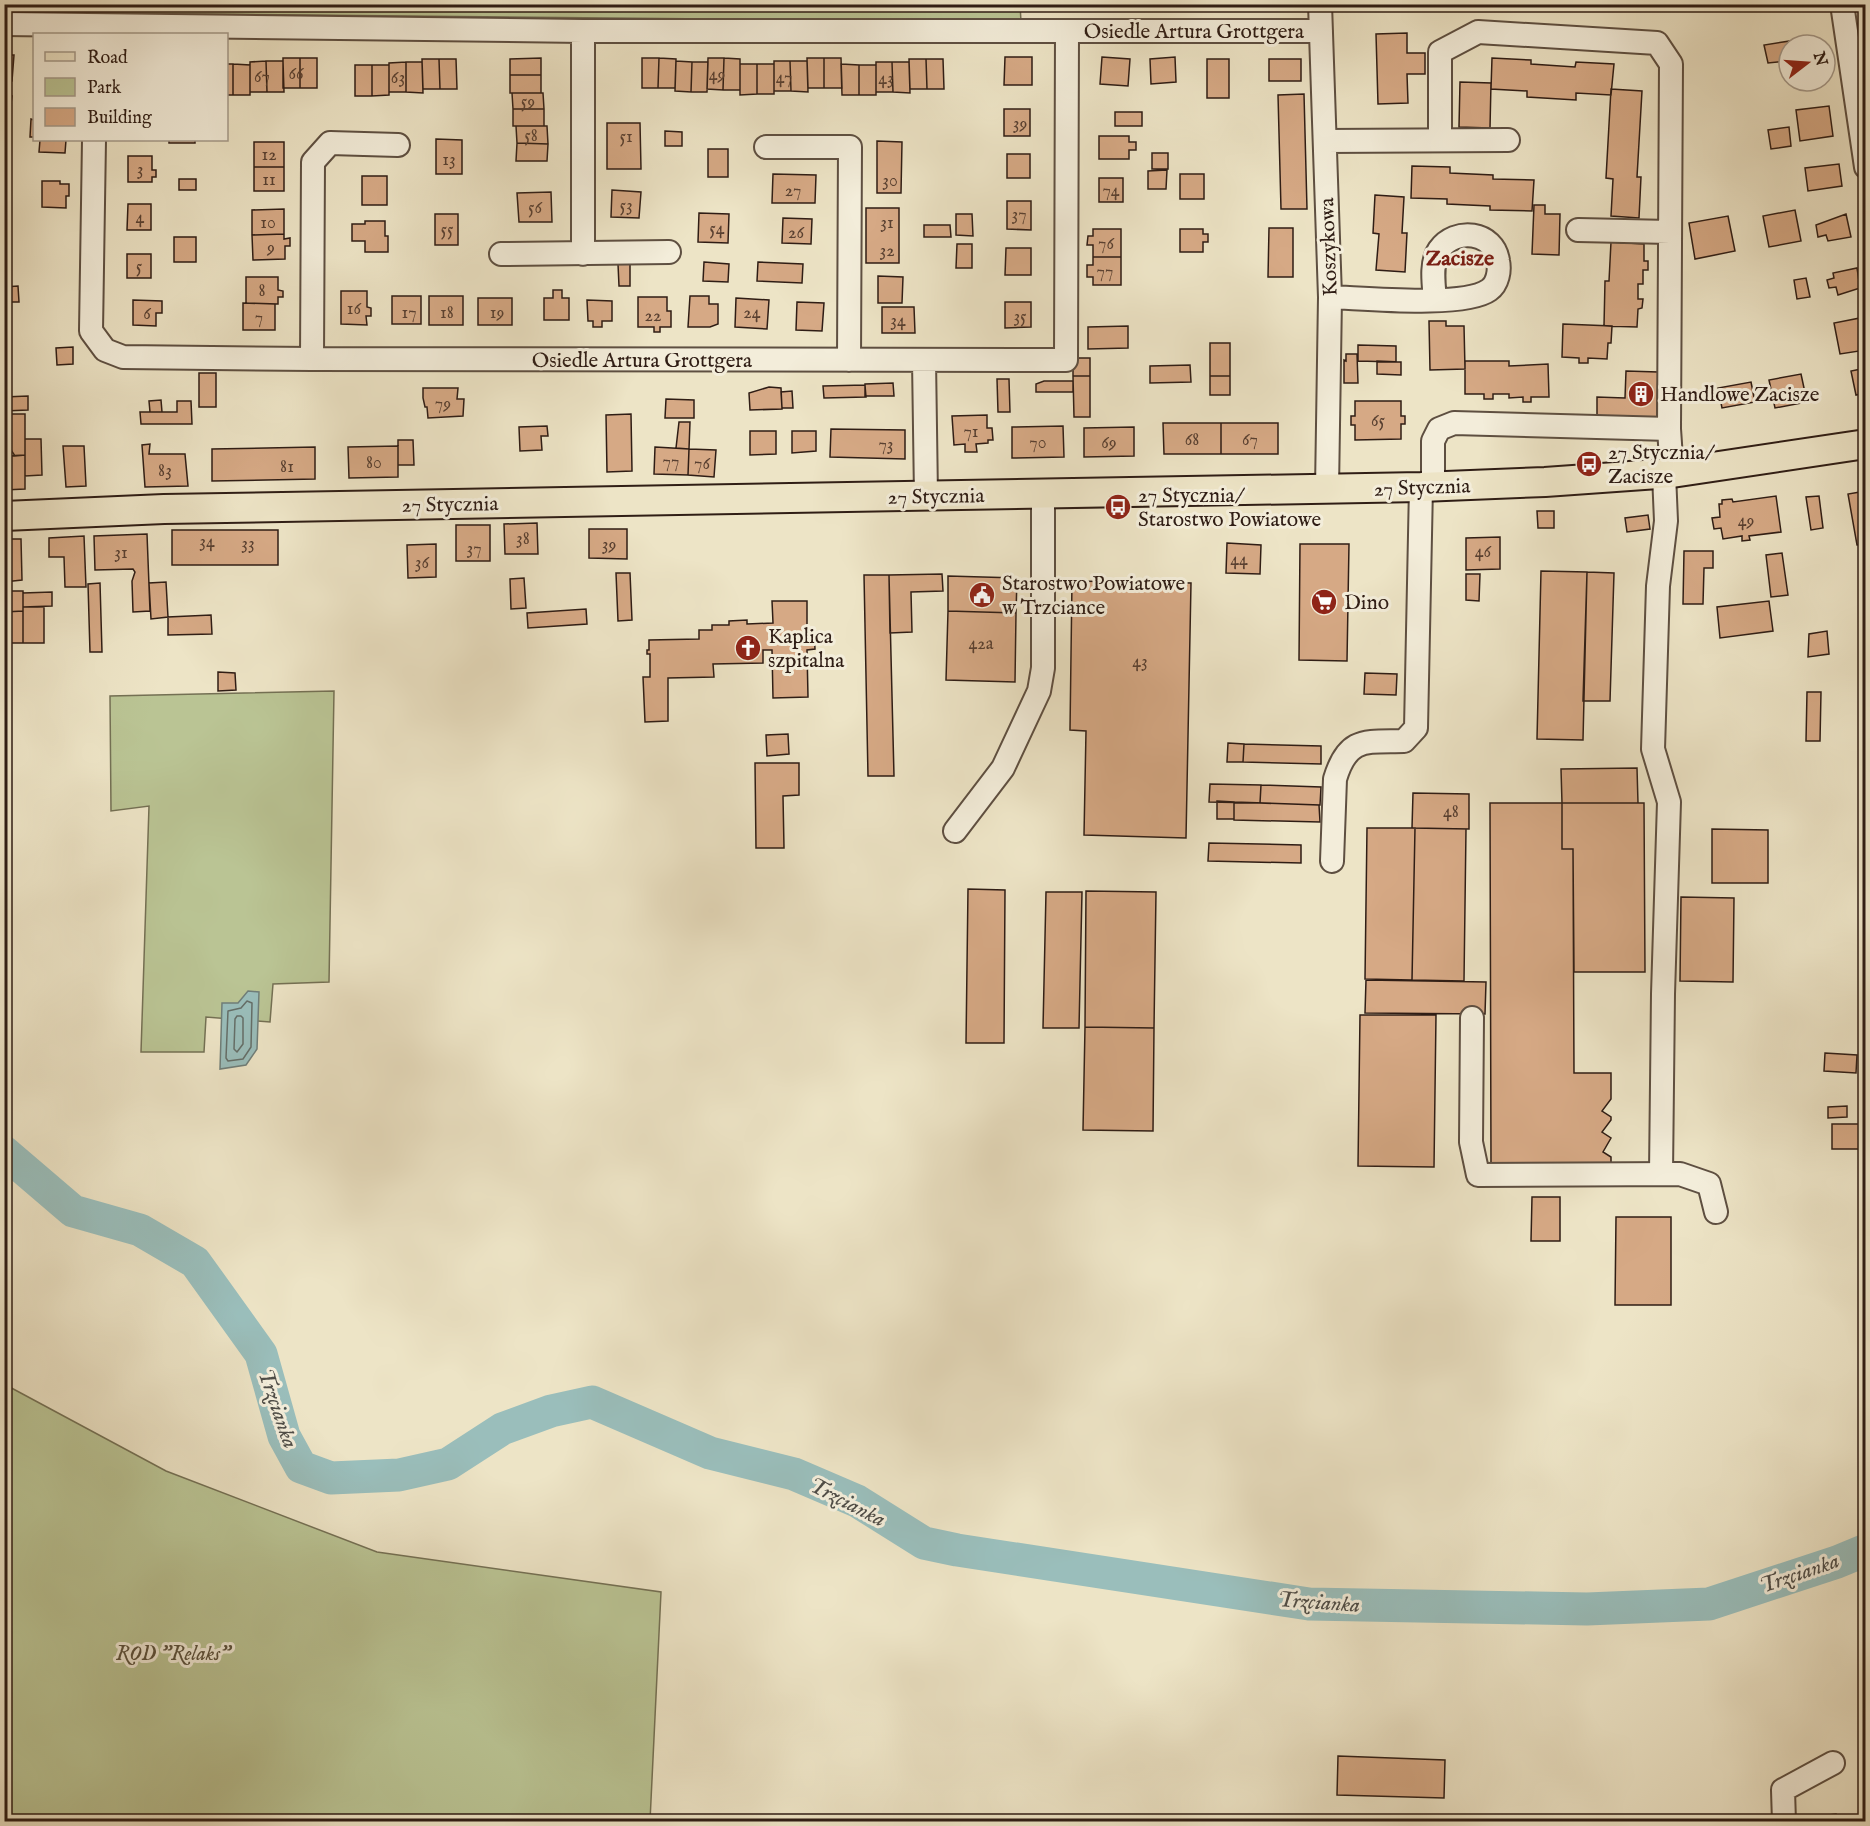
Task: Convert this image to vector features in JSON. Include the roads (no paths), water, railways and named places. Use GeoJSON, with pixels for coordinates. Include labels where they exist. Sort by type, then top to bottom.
{"type":"FeatureCollection","features":[{"type":"Feature","properties":{"kind":"main road","name":"27 Stycznia"},"geometry":{"type":"LineString","coordinates":[[4,516],[154,509],[1427,487],[1668,474],[1866,444]]}},
{"type":"Feature","properties":{"kind":"street","name":"Koszykowa"},"geometry":{"type":"LineString","coordinates":[[1320,4],[1330,297],[1327,489]]}},
{"type":"Feature","properties":{"kind":"street"},"geometry":{"type":"LineString","coordinates":[[1842,4],[1866,167]]}},
{"type":"Feature","properties":{"kind":"street","name":"Osiedle Artura Grottgera"},"geometry":{"type":"LineString","coordinates":[[4,24],[95,30],[1321,31]]}},
{"type":"Feature","properties":{"kind":"street"},"geometry":{"type":"LineString","coordinates":[[583,31],[583,254]]}},
{"type":"Feature","properties":{"kind":"street","name":"Osiedle Artura Grottgera"},"geometry":{"type":"LineString","coordinates":[[94,141],[91,331],[105,350],[123,357],[1066,360],[1067,32]]}},
{"type":"Feature","properties":{"kind":"street"},"geometry":{"type":"LineString","coordinates":[[1440,141],[1440,52],[1478,32],[1657,43],[1671,64],[1668,474],[1658,586],[1653,749],[1669,802],[1663,994],[1661,1174]]}},
{"type":"Feature","properties":{"kind":"street"},"geometry":{"type":"LineString","coordinates":[[1325,141],[1508,140]]}},
{"type":"Feature","properties":{"kind":"street"},"geometry":{"type":"LineString","coordinates":[[312,359],[313,162],[330,143],[398,145]]}},
{"type":"Feature","properties":{"kind":"street"},"geometry":{"type":"LineString","coordinates":[[766,147],[850,147],[849,360]]}},
{"type":"Feature","properties":{"kind":"street"},"geometry":{"type":"LineString","coordinates":[[1578,230],[1670,232]]}},
{"type":"Feature","properties":{"kind":"street"},"geometry":{"type":"LineString","coordinates":[[501,254],[669,252]]}},
{"type":"Feature","properties":{"kind":"street"},"geometry":{"type":"LineString","coordinates":[[1330,297],[1435,300]]}},
{"type":"Feature","properties":{"kind":"street"},"geometry":{"type":"LineString","coordinates":[[924,360],[926,496]]}},
{"type":"Feature","properties":{"kind":"street"},"geometry":{"type":"LineString","coordinates":[[1332,861],[1335,779],[1345,755],[1354,746],[1366,742],[1404,741],[1416,728],[1427,487],[1433,441],[1439,429],[1454,423],[1669,429]]}},
{"type":"Feature","properties":{"kind":"street"},"geometry":{"type":"LineString","coordinates":[[955,831],[1003,768],[1039,691],[1043,668],[1043,494]]}},
{"type":"Feature","properties":{"kind":"street"},"geometry":{"type":"LineString","coordinates":[[1472,1018],[1471,1142],[1478,1175],[1680,1174],[1709,1185],[1716,1212]]}},
{"type":"Feature","properties":{"kind":"street"},"geometry":{"type":"LineString","coordinates":[[1784,1821],[1783,1790],[1833,1763]]}},
{"type":"Feature","properties":{"kind":"water"},"geometry":{"type":"Polygon","coordinates":[[[248,991],[259,992],[257,1049],[246,1065],[220,1069],[222,1003],[238,1003],[248,991]]]}},
{"type":"Feature","properties":{"kind":"waterway","name":"Trzcianka"},"geometry":{"type":"LineString","coordinates":[[4,1152],[73,1211],[140,1230],[195,1262],[261,1354],[284,1436],[301,1467],[331,1478],[399,1475],[448,1464],[502,1429],[551,1411],[592,1402],[710,1453],[794,1474],[857,1501],[924,1543],[1309,1604],[1587,1609],[1709,1604],[1837,1562],[1866,1550]]}},
{"type":"Feature","properties":{"kind":"place","name":"Handlowe Zacisze"},"geometry":{"type":"Point","coordinates":[1641,394]}},
{"type":"Feature","properties":{"kind":"place","name":"27 Stycznia/ Zacisze"},"geometry":{"type":"Point","coordinates":[1589,464]}},
{"type":"Feature","properties":{"kind":"place","name":"27 Stycznia/ Starostwo Powiatowe"},"geometry":{"type":"Point","coordinates":[1118,507]}},
{"type":"Feature","properties":{"kind":"place","name":"Starostwo Powiatowe w Trzciance"},"geometry":{"type":"Point","coordinates":[982,595]}},
{"type":"Feature","properties":{"kind":"place","name":"Dino"},"geometry":{"type":"Point","coordinates":[1324,602]}},
{"type":"Feature","properties":{"kind":"place","name":"Kaplica szpitalna"},"geometry":{"type":"Point","coordinates":[748,648]}},
{"type":"Feature","properties":{"kind":"district","name":"Zacisze"},"geometry":{"type":"Point","coordinates":[1460,257]}},
{"type":"Feature","properties":{"kind":"park label","name":"ROD \"Relaks\""},"geometry":{"type":"Point","coordinates":[173,1653]}}]}
